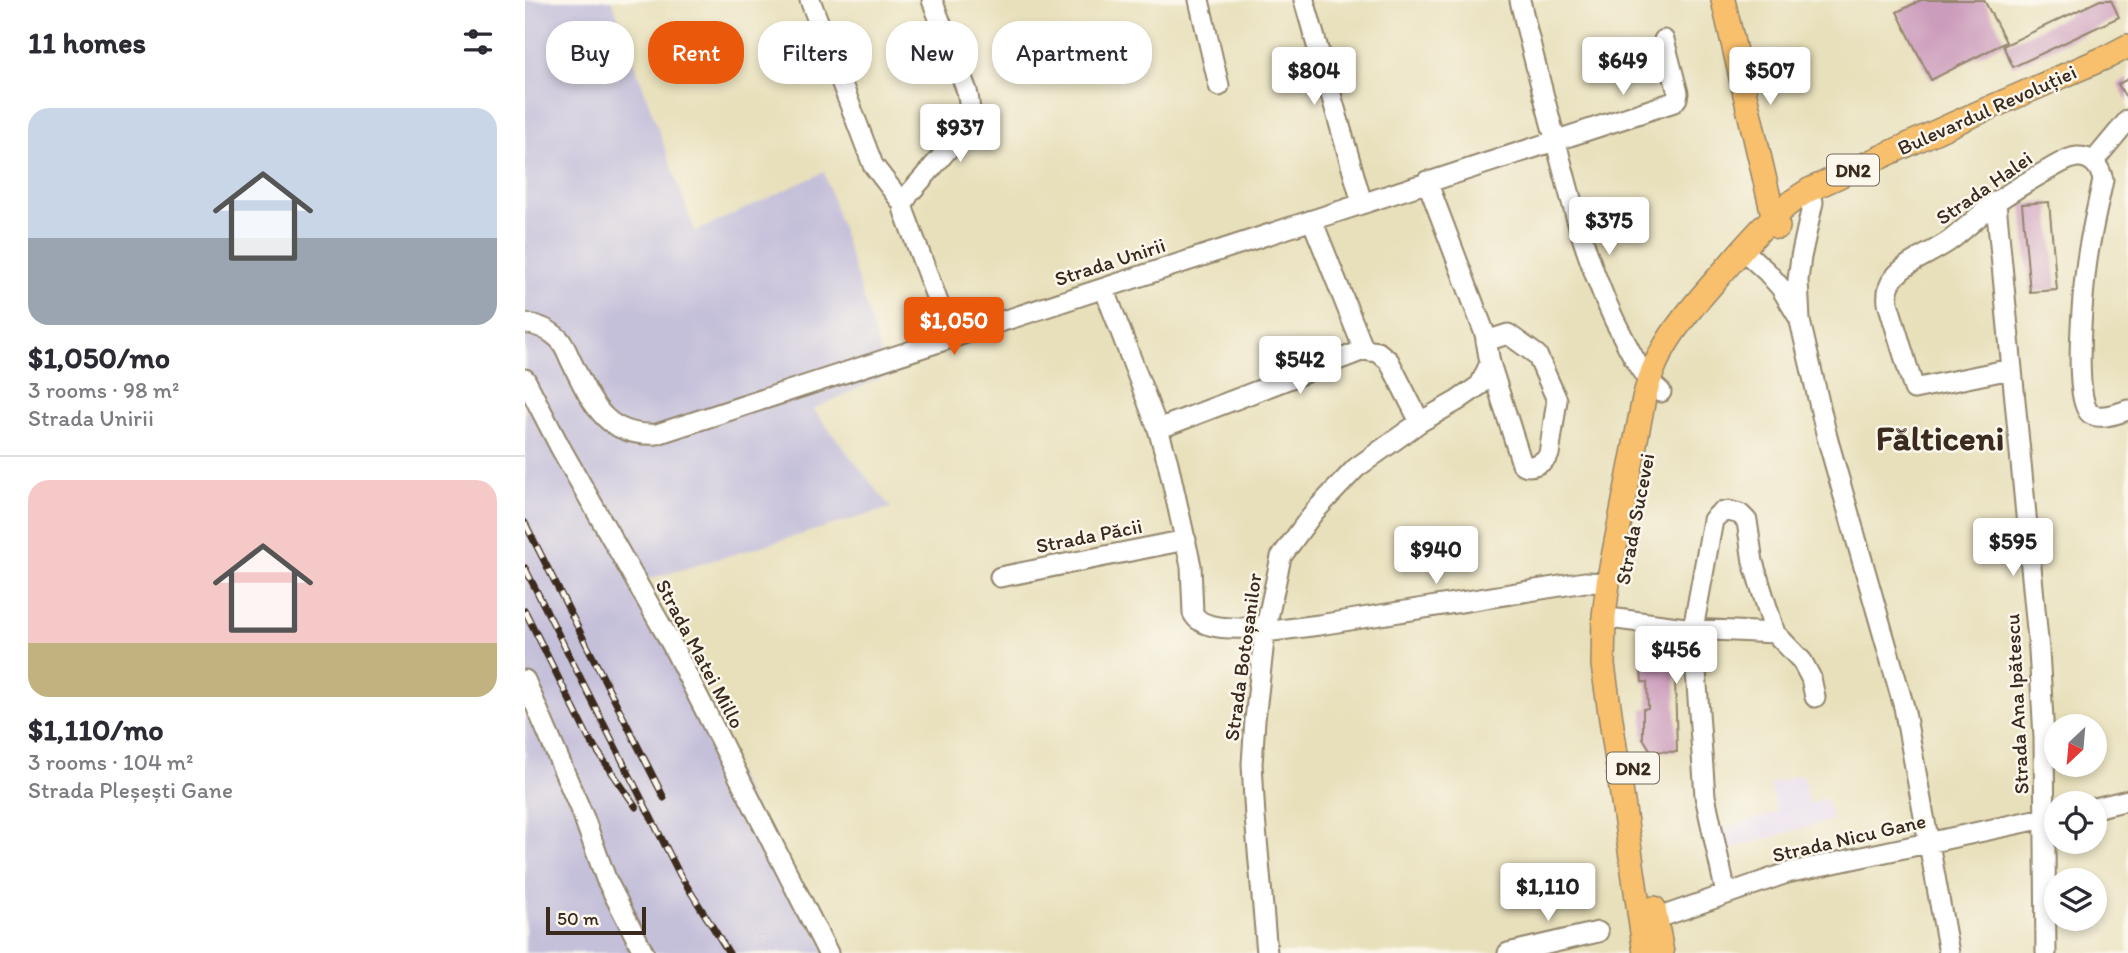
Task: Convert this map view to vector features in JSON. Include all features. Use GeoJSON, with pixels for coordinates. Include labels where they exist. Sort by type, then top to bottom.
{"type":"FeatureCollection","features":[{"type":"Feature","properties":{"kind":"main road"},"geometry":{"type":"LineString","coordinates":[[1723,0],[1776,221]]}},
{"type":"Feature","properties":{"kind":"main road","name":"Bulevardul Revoluției"},"geometry":{"type":"LineString","coordinates":[[1655,387],[1661,351],[1682,321],[1776,221],[1792,215],[1811,196],[1964,119],[2128,46]]}},
{"type":"Feature","properties":{"kind":"main road","name":"Bulevardul Revoluției"},"geometry":{"type":"LineString","coordinates":[[1811,196],[2128,60]]}},
{"type":"Feature","properties":{"kind":"main road","name":"Strada Sucevei"},"geometry":{"type":"LineString","coordinates":[[1645,953],[1603,665],[1608,583],[1655,387]]}},
{"type":"Feature","properties":{"kind":"main road","name":"Strada Sucevei"},"geometry":{"type":"LineString","coordinates":[[1655,387],[1617,619],[1617,663],[1662,953]]}},
{"type":"Feature","properties":{"kind":"street"},"geometry":{"type":"LineString","coordinates":[[810,0],[873,165],[903,204],[951,337]]}},
{"type":"Feature","properties":{"kind":"street"},"geometry":{"type":"LineString","coordinates":[[903,204],[962,131],[968,118],[967,91],[932,0]]}},
{"type":"Feature","properties":{"kind":"street"},"geometry":{"type":"LineString","coordinates":[[1199,0],[1219,86]]}},
{"type":"Feature","properties":{"kind":"street"},"geometry":{"type":"LineString","coordinates":[[1304,0],[1362,203]]}},
{"type":"Feature","properties":{"kind":"street"},"geometry":{"type":"LineString","coordinates":[[1520,0],[1586,254],[1617,326],[1655,387]]}},
{"type":"Feature","properties":{"kind":"street","name":"Strada Unirii"},"geometry":{"type":"LineString","coordinates":[[525,323],[542,326],[561,341],[587,394],[605,418],[620,429],[639,435],[657,434],[1676,100],[1678,93],[1664,40]]}},
{"type":"Feature","properties":{"kind":"street"},"geometry":{"type":"LineString","coordinates":[[2128,120],[2093,162],[2101,171],[2103,180],[2087,257],[2080,350],[2085,409],[2091,414],[2101,416],[2128,410]]}},
{"type":"Feature","properties":{"kind":"street","name":"Strada Halei"},"geometry":{"type":"LineString","coordinates":[[2011,369],[1913,389],[1888,303],[1887,294],[1891,280],[1902,269],[1949,241],[2021,185],[2076,157],[2093,162]]}},
{"type":"Feature","properties":{"kind":"street"},"geometry":{"type":"LineString","coordinates":[[1427,181],[1486,341],[1490,363],[1522,464],[1531,466],[1545,460],[1549,454],[1557,404],[1537,355],[1508,334],[1486,341]]}},
{"type":"Feature","properties":{"kind":"street"},"geometry":{"type":"LineString","coordinates":[[1811,196],[1798,280],[1800,321],[1827,437],[1905,708],[1949,953]]}},
{"type":"Feature","properties":{"kind":"street","name":"Strada Ana Ipătescu"},"geometry":{"type":"LineString","coordinates":[[1996,203],[2039,650],[2048,791]]}},
{"type":"Feature","properties":{"kind":"street"},"geometry":{"type":"LineString","coordinates":[[1312,220],[1364,350]]}},
{"type":"Feature","properties":{"kind":"street"},"geometry":{"type":"LineString","coordinates":[[1747,253],[1781,288],[1800,321]]}},
{"type":"Feature","properties":{"kind":"street"},"geometry":{"type":"LineString","coordinates":[[1104,288],[1158,429],[1191,566],[1193,613],[1202,623],[1266,629],[1319,625],[1585,582],[1608,583]]}},
{"type":"Feature","properties":{"kind":"street"},"geometry":{"type":"LineString","coordinates":[[1158,429],[1364,350],[1377,352],[1389,361],[1420,422]]}},
{"type":"Feature","properties":{"kind":"street","name":"Strada Botoșanilor"},"geometry":{"type":"LineString","coordinates":[[1266,953],[1252,764],[1266,629],[1281,557],[1297,533],[1356,468],[1420,422],[1480,385],[1490,363]]}},
{"type":"Feature","properties":{"kind":"street","name":"Strada Matei Millo"},"geometry":{"type":"LineString","coordinates":[[525,379],[560,447],[671,643],[828,953]]}},
{"type":"Feature","properties":{"kind":"street"},"geometry":{"type":"LineString","coordinates":[[1726,894],[1705,796],[1693,629],[1713,520],[1720,513],[1740,513],[1747,522],[1753,562],[1775,633],[1802,661],[1811,678],[1815,697]]}},
{"type":"Feature","properties":{"kind":"street","name":"Strada Păcii"},"geometry":{"type":"LineString","coordinates":[[1000,577],[1186,540]]}},
{"type":"Feature","properties":{"kind":"street"},"geometry":{"type":"LineString","coordinates":[[1617,619],[1693,629],[1775,633]]}},
{"type":"Feature","properties":{"kind":"street"},"geometry":{"type":"LineString","coordinates":[[525,680],[584,818],[606,879],[645,953]]}},
{"type":"Feature","properties":{"kind":"street"},"geometry":{"type":"LineString","coordinates":[[2107,804],[2128,800]]}},
{"type":"Feature","properties":{"kind":"street","name":"Strada Nicu Gane"},"geometry":{"type":"LineString","coordinates":[[1655,919],[1787,873],[2044,818]]}},
{"type":"Feature","properties":{"kind":"street","name":"Strada Ana Ipătescu"},"geometry":{"type":"LineString","coordinates":[[2046,953],[2049,854]]}},
{"type":"Feature","properties":{"kind":"street"},"geometry":{"type":"LineString","coordinates":[[1508,953],[1598,932]]}},
{"type":"Feature","properties":{"kind":"shaded area"},"geometry":{"type":"Polygon","coordinates":[[[525,0],[612,0],[620,21],[546,21],[546,84],[634,84],[634,61],[695,232],[824,172],[887,375],[813,409],[891,508],[639,582],[827,953],[525,953],[525,0]]]}},
{"type":"Feature","properties":{"kind":"shaded area"},"geometry":{"type":"Polygon","coordinates":[[[1802,775],[1809,803],[1826,799],[1832,820],[1726,850],[1720,829],[1777,813],[1770,784],[1802,775]]]}},
{"type":"Feature","properties":{"kind":"building"},"geometry":{"type":"Polygon","coordinates":[[[1921,0],[1984,0],[2006,42],[1931,80],[1897,12],[1921,0]]]}},
{"type":"Feature","properties":{"kind":"building"},"geometry":{"type":"Polygon","coordinates":[[[2100,0],[2111,0],[2119,17],[2013,67],[2003,46],[2100,0]]]}},
{"type":"Feature","properties":{"kind":"building"},"geometry":{"type":"Polygon","coordinates":[[[2128,79],[2128,101],[2118,84],[2128,79]]]}},
{"type":"Feature","properties":{"kind":"building"},"geometry":{"type":"Polygon","coordinates":[[[2049,202],[2057,290],[2030,292],[2022,204],[2049,202]]]}},
{"type":"Feature","properties":{"kind":"building"},"geometry":{"type":"Polygon","coordinates":[[[1652,639],[1674,641],[1677,752],[1651,751],[1643,738],[1643,709],[1648,708],[1647,682],[1642,682],[1640,657],[1652,639]]]}},
{"type":"Feature","properties":{"kind":"railway"},"geometry":{"type":"LineString","coordinates":[[525,523],[664,798]]}},
{"type":"Feature","properties":{"kind":"railway"},"geometry":{"type":"LineString","coordinates":[[525,568],[680,875],[729,953]]}},
{"type":"Feature","properties":{"kind":"railway"},"geometry":{"type":"LineString","coordinates":[[525,611],[589,739],[636,807]]}},
{"type":"Feature","properties":{"kind":"district","name":"Fălticeni"},"geometry":{"type":"Point","coordinates":[1940,438]}}]}
